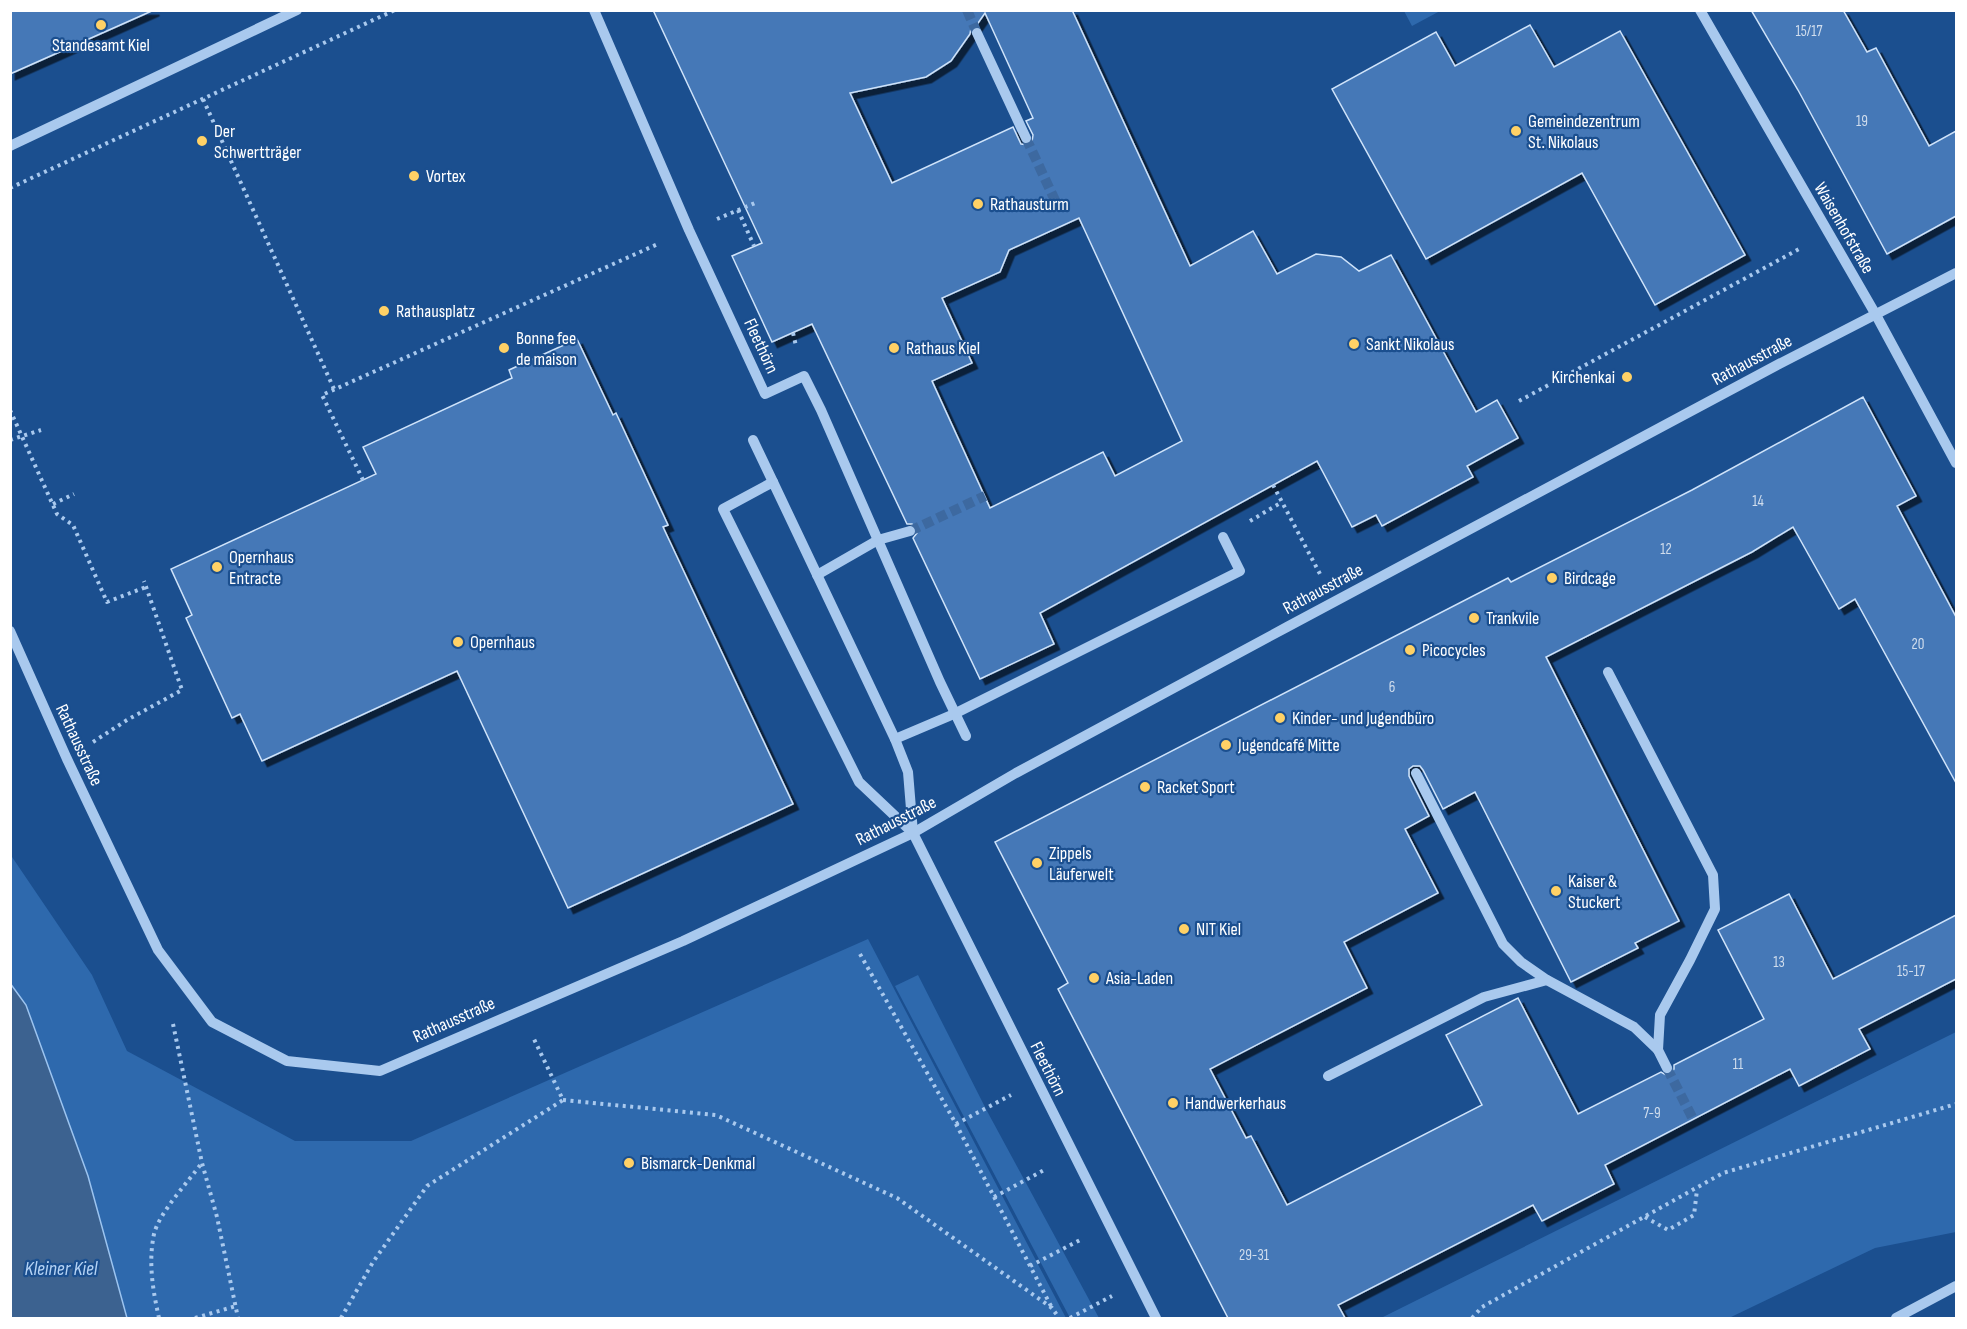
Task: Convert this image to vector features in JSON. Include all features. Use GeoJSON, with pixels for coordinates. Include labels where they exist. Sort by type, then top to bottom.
{"type":"FeatureCollection","features":[{"type":"Feature","properties":{"kind":"street"},"geometry":{"type":"LineString","coordinates":[[10,146],[297,10]]}},
{"type":"Feature","properties":{"kind":"street","name":"Fleethörn"},"geometry":{"type":"LineString","coordinates":[[594,10],[689,230],[765,394],[804,376],[954,714],[966,736]]}},
{"type":"Feature","properties":{"kind":"street","name":"Waisenhofstraße"},"geometry":{"type":"LineString","coordinates":[[1701,10],[1876,315],[1956,463]]}},
{"type":"Feature","properties":{"kind":"street"},"geometry":{"type":"LineString","coordinates":[[977,33],[1026,138]]}},
{"type":"Feature","properties":{"kind":"street","name":"Rathausstraße"},"geometry":{"type":"LineString","coordinates":[[10,631],[67,759],[158,950],[212,1022],[287,1060],[380,1071],[682,941],[913,833],[1016,773],[1334,602],[1779,364],[1956,273]]}},
{"type":"Feature","properties":{"kind":"street"},"geometry":{"type":"LineString","coordinates":[[753,440],[895,739],[908,772],[913,833]]}},
{"type":"Feature","properties":{"kind":"street"},"geometry":{"type":"LineString","coordinates":[[773,482],[723,509],[859,782],[913,833]]}},
{"type":"Feature","properties":{"kind":"street"},"geometry":{"type":"LineString","coordinates":[[817,575],[878,540],[910,531]]}},
{"type":"Feature","properties":{"kind":"street"},"geometry":{"type":"LineString","coordinates":[[895,739],[954,714],[1240,571],[1223,537]]}},
{"type":"Feature","properties":{"kind":"street"},"geometry":{"type":"LineString","coordinates":[[1608,672],[1713,875],[1715,909],[1660,1015],[1658,1050]]}},
{"type":"Feature","properties":{"kind":"street"},"geometry":{"type":"LineString","coordinates":[[1416,773],[1503,944],[1521,962],[1547,980],[1634,1027],[1658,1050],[1667,1068]]}},
{"type":"Feature","properties":{"kind":"street","name":"Fleethörn"},"geometry":{"type":"LineString","coordinates":[[913,833],[1156,1318]]}},
{"type":"Feature","properties":{"kind":"street"},"geometry":{"type":"LineString","coordinates":[[1328,1076],[1484,997],[1547,980]]}},
{"type":"Feature","properties":{"kind":"street"},"geometry":{"type":"LineString","coordinates":[[1896,1318],[1956,1286]]}},
{"type":"Feature","properties":{"kind":"path"},"geometry":{"type":"LineString","coordinates":[[10,188],[395,10]]}},
{"type":"Feature","properties":{"kind":"path"},"geometry":{"type":"LineString","coordinates":[[203,99],[334,389]]}},
{"type":"Feature","properties":{"kind":"path"},"geometry":{"type":"LineString","coordinates":[[363,480],[322,395],[689,230],[755,203]]}},
{"type":"Feature","properties":{"kind":"path"},"geometry":{"type":"LineString","coordinates":[[738,210],[754,246]]}},
{"type":"Feature","properties":{"kind":"path"},"geometry":{"type":"LineString","coordinates":[[1519,401],[1828,233]]}},
{"type":"Feature","properties":{"kind":"path"},"geometry":{"type":"LineString","coordinates":[[10,410],[57,514],[73,525],[108,602],[146,587]]}},
{"type":"Feature","properties":{"kind":"path"},"geometry":{"type":"LineString","coordinates":[[10,440],[41,430]]}},
{"type":"Feature","properties":{"kind":"path"},"geometry":{"type":"LineString","coordinates":[[1273,484],[1334,602]]}},
{"type":"Feature","properties":{"kind":"path"},"geometry":{"type":"LineString","coordinates":[[52,504],[74,494]]}},
{"type":"Feature","properties":{"kind":"path"},"geometry":{"type":"LineString","coordinates":[[1223,537],[1282,502]]}},
{"type":"Feature","properties":{"kind":"path"},"geometry":{"type":"LineString","coordinates":[[67,759],[127,720],[182,690],[144,581]]}},
{"type":"Feature","properties":{"kind":"path"},"geometry":{"type":"LineString","coordinates":[[860,954],[956,1124],[1059,1318]]}},
{"type":"Feature","properties":{"kind":"path"},"geometry":{"type":"LineString","coordinates":[[520,1009],[563,1100]]}},
{"type":"Feature","properties":{"kind":"path"},"geometry":{"type":"LineString","coordinates":[[172,1017],[202,1163],[217,1217],[238,1318]]}},
{"type":"Feature","properties":{"kind":"path"},"geometry":{"type":"LineString","coordinates":[[956,1124],[1036,1082]]}},
{"type":"Feature","properties":{"kind":"path"},"geometry":{"type":"LineString","coordinates":[[341,1318],[373,1262],[427,1186],[563,1100],[716,1115],[897,1198],[1052,1308]]}},
{"type":"Feature","properties":{"kind":"path"},"geometry":{"type":"LineString","coordinates":[[1472,1318],[1482,1307],[1698,1189],[1723,1173],[1956,1104]]}},
{"type":"Feature","properties":{"kind":"path"},"geometry":{"type":"LineString","coordinates":[[994,1197],[1073,1155]]}},
{"type":"Feature","properties":{"kind":"path"},"geometry":{"type":"LineString","coordinates":[[159,1318],[151,1283],[154,1233],[167,1209],[202,1163]]}},
{"type":"Feature","properties":{"kind":"path"},"geometry":{"type":"LineString","coordinates":[[1645,1217],[1668,1230],[1694,1215],[1698,1189]]}},
{"type":"Feature","properties":{"kind":"path"},"geometry":{"type":"LineString","coordinates":[[1030,1266],[1109,1224]]}},
{"type":"Feature","properties":{"kind":"path"},"geometry":{"type":"LineString","coordinates":[[1071,1318],[1138,1282]]}},
{"type":"Feature","properties":{"kind":"path"},"geometry":{"type":"LineString","coordinates":[[195,1318],[236,1306]]}},
{"type":"Feature","properties":{"kind":"shaded area"},"geometry":{"type":"Polygon","coordinates":[[[1404,11],[1440,11],[1412,26],[1404,11]]]}},
{"type":"Feature","properties":{"kind":"shaded area"},"geometry":{"type":"Polygon","coordinates":[[[10,854],[92,975],[127,1051],[295,1141],[411,1141],[868,939],[1066,1318],[127,1318],[88,1176],[26,1005],[11,983],[10,854]]]}},
{"type":"Feature","properties":{"kind":"shaded area"},"geometry":{"type":"Polygon","coordinates":[[[918,975],[987,1111],[1099,1318],[1070,1318],[895,986],[918,975]]]}},
{"type":"Feature","properties":{"kind":"shaded area"},"geometry":{"type":"Polygon","coordinates":[[[1956,1032],[1956,1232],[1875,1248],[1729,1318],[1381,1318],[1956,1032]]]}},
{"type":"Feature","properties":{"kind":"water","name":"Kleiner Kiel"},"geometry":{"type":"Polygon","coordinates":[[[10,983],[26,1005],[88,1176],[127,1318],[11,1318],[10,983]]]}},
{"type":"Feature","properties":{"kind":"building"},"geometry":{"type":"Polygon","coordinates":[[[10,10],[154,10],[10,74],[10,10]]]}},
{"type":"Feature","properties":{"kind":"building","name":"Rathaus Kiel"},"geometry":{"type":"Polygon","coordinates":[[[653,10],[1072,10],[1190,266],[1253,231],[1277,274],[1316,254],[1341,257],[1359,271],[1391,255],[1476,412],[1497,400],[1518,438],[1467,466],[1473,477],[1382,526],[1376,515],[1352,527],[1317,461],[1040,613],[1054,644],[980,679],[913,538],[917,533],[917,528],[912,524],[907,524],[812,324],[772,342],[732,256],[762,243],[653,10]],[[985,13],[976,26],[971,28],[970,34],[951,61],[926,77],[850,93],[892,183],[1013,127],[1021,144],[1029,145],[1032,142],[1033,135],[1026,121],[1033,118],[985,13]],[[1079,218],[1009,250],[1000,272],[942,298],[972,363],[932,381],[990,508],[1103,452],[1115,476],[1182,441],[1079,218]]]}},
{"type":"Feature","properties":{"kind":"building"},"geometry":{"type":"Polygon","coordinates":[[[1751,10],[1843,10],[1867,52],[1876,48],[1929,146],[1956,131],[1956,216],[1887,254],[1798,90],[1751,10]]]}},
{"type":"Feature","properties":{"kind":"building","name":"Gemeindezentrum St. Nikolaus"},"geometry":{"type":"Polygon","coordinates":[[[1530,25],[1554,67],[1620,31],[1745,255],[1655,305],[1582,173],[1426,259],[1332,89],[1436,32],[1455,66],[1530,25]]]}},
{"type":"Feature","properties":{"kind":"building","name":"Opernhaus"},"geometry":{"type":"Polygon","coordinates":[[[577,339],[613,415],[616,413],[668,525],[663,527],[793,804],[568,908],[457,671],[262,761],[240,714],[232,718],[186,618],[192,615],[171,569],[376,474],[363,447],[512,378],[509,370],[577,339]]]}},
{"type":"Feature","properties":{"kind":"building"},"geometry":{"type":"Polygon","coordinates":[[[1863,397],[1916,496],[1897,506],[1956,617],[1956,783],[1855,599],[1839,609],[1793,527],[1752,552],[1546,657],[1679,921],[1635,943],[1638,948],[1571,982],[1475,792],[1443,809],[1423,770],[1420,766],[1413,766],[1409,769],[1409,776],[1429,816],[1405,829],[1438,893],[1344,942],[1367,988],[1210,1069],[1246,1138],[1251,1136],[1287,1205],[1482,1105],[1446,1035],[1518,998],[1578,1114],[1661,1072],[1666,1075],[1671,1074],[1674,1065],[1764,1019],[1718,930],[1789,894],[1833,979],[1956,915],[1956,979],[1859,1029],[1870,1049],[1799,1086],[1790,1069],[1605,1165],[1614,1184],[1542,1221],[1533,1205],[1338,1305],[1345,1318],[1228,1318],[1058,989],[1068,983],[995,842],[1508,578],[1511,582],[1692,490],[1863,397]]]}},
{"type":"Feature","properties":{"kind":"tunnel"},"geometry":{"type":"LineString","coordinates":[[967,10],[977,33]]}},
{"type":"Feature","properties":{"kind":"tunnel"},"geometry":{"type":"LineString","coordinates":[[1026,138],[1059,209]]}},
{"type":"Feature","properties":{"kind":"tunnel"},"geometry":{"type":"LineString","coordinates":[[910,531],[985,496]]}},
{"type":"Feature","properties":{"kind":"tunnel"},"geometry":{"type":"LineString","coordinates":[[1667,1068],[1693,1119]]}},
{"type":"Feature","properties":{"kind":"place","name":"Standesamt Kiel"},"geometry":{"type":"Point","coordinates":[101,25]}},
{"type":"Feature","properties":{"kind":"place","name":"Gemeindezentrum St. Nikolaus"},"geometry":{"type":"Point","coordinates":[1516,131]}},
{"type":"Feature","properties":{"kind":"place","name":"Der Schwertträger"},"geometry":{"type":"Point","coordinates":[202,141]}},
{"type":"Feature","properties":{"kind":"place","name":"Vortex"},"geometry":{"type":"Point","coordinates":[414,176]}},
{"type":"Feature","properties":{"kind":"place","name":"Rathausturm"},"geometry":{"type":"Point","coordinates":[978,204]}},
{"type":"Feature","properties":{"kind":"place","name":"Rathausplatz"},"geometry":{"type":"Point","coordinates":[384,311]}},
{"type":"Feature","properties":{"kind":"place","name":"Sankt Nikolaus"},"geometry":{"type":"Point","coordinates":[1354,344]}},
{"type":"Feature","properties":{"kind":"place","name":"Bonne fee de maison"},"geometry":{"type":"Point","coordinates":[504,348]}},
{"type":"Feature","properties":{"kind":"place","name":"Rathaus Kiel"},"geometry":{"type":"Point","coordinates":[894,348]}},
{"type":"Feature","properties":{"kind":"place","name":"Kirchenkai"},"geometry":{"type":"Point","coordinates":[1627,377]}},
{"type":"Feature","properties":{"kind":"place","name":"Opernhaus Entracte"},"geometry":{"type":"Point","coordinates":[217,567]}},
{"type":"Feature","properties":{"kind":"place","name":"Birdcage"},"geometry":{"type":"Point","coordinates":[1552,578]}},
{"type":"Feature","properties":{"kind":"place","name":"Trankvile"},"geometry":{"type":"Point","coordinates":[1474,618]}},
{"type":"Feature","properties":{"kind":"place","name":"Opernhaus"},"geometry":{"type":"Point","coordinates":[458,642]}},
{"type":"Feature","properties":{"kind":"place","name":"Picocycles"},"geometry":{"type":"Point","coordinates":[1410,650]}},
{"type":"Feature","properties":{"kind":"place","name":"Kinder- und Jugendbüro"},"geometry":{"type":"Point","coordinates":[1280,718]}},
{"type":"Feature","properties":{"kind":"place","name":"Jugendcafé Mitte"},"geometry":{"type":"Point","coordinates":[1226,745]}},
{"type":"Feature","properties":{"kind":"place","name":"Racket Sport"},"geometry":{"type":"Point","coordinates":[1145,787]}},
{"type":"Feature","properties":{"kind":"place","name":"Zippels Läuferwelt"},"geometry":{"type":"Point","coordinates":[1037,863]}},
{"type":"Feature","properties":{"kind":"place","name":"Kaiser & Stuckert"},"geometry":{"type":"Point","coordinates":[1556,891]}},
{"type":"Feature","properties":{"kind":"place","name":"NIT Kiel"},"geometry":{"type":"Point","coordinates":[1184,929]}},
{"type":"Feature","properties":{"kind":"place","name":"Asia-Laden"},"geometry":{"type":"Point","coordinates":[1094,978]}},
{"type":"Feature","properties":{"kind":"place","name":"Handwerkerhaus"},"geometry":{"type":"Point","coordinates":[1173,1103]}},
{"type":"Feature","properties":{"kind":"place","name":"Bismarck-Denkmal"},"geometry":{"type":"Point","coordinates":[629,1163]}}]}
